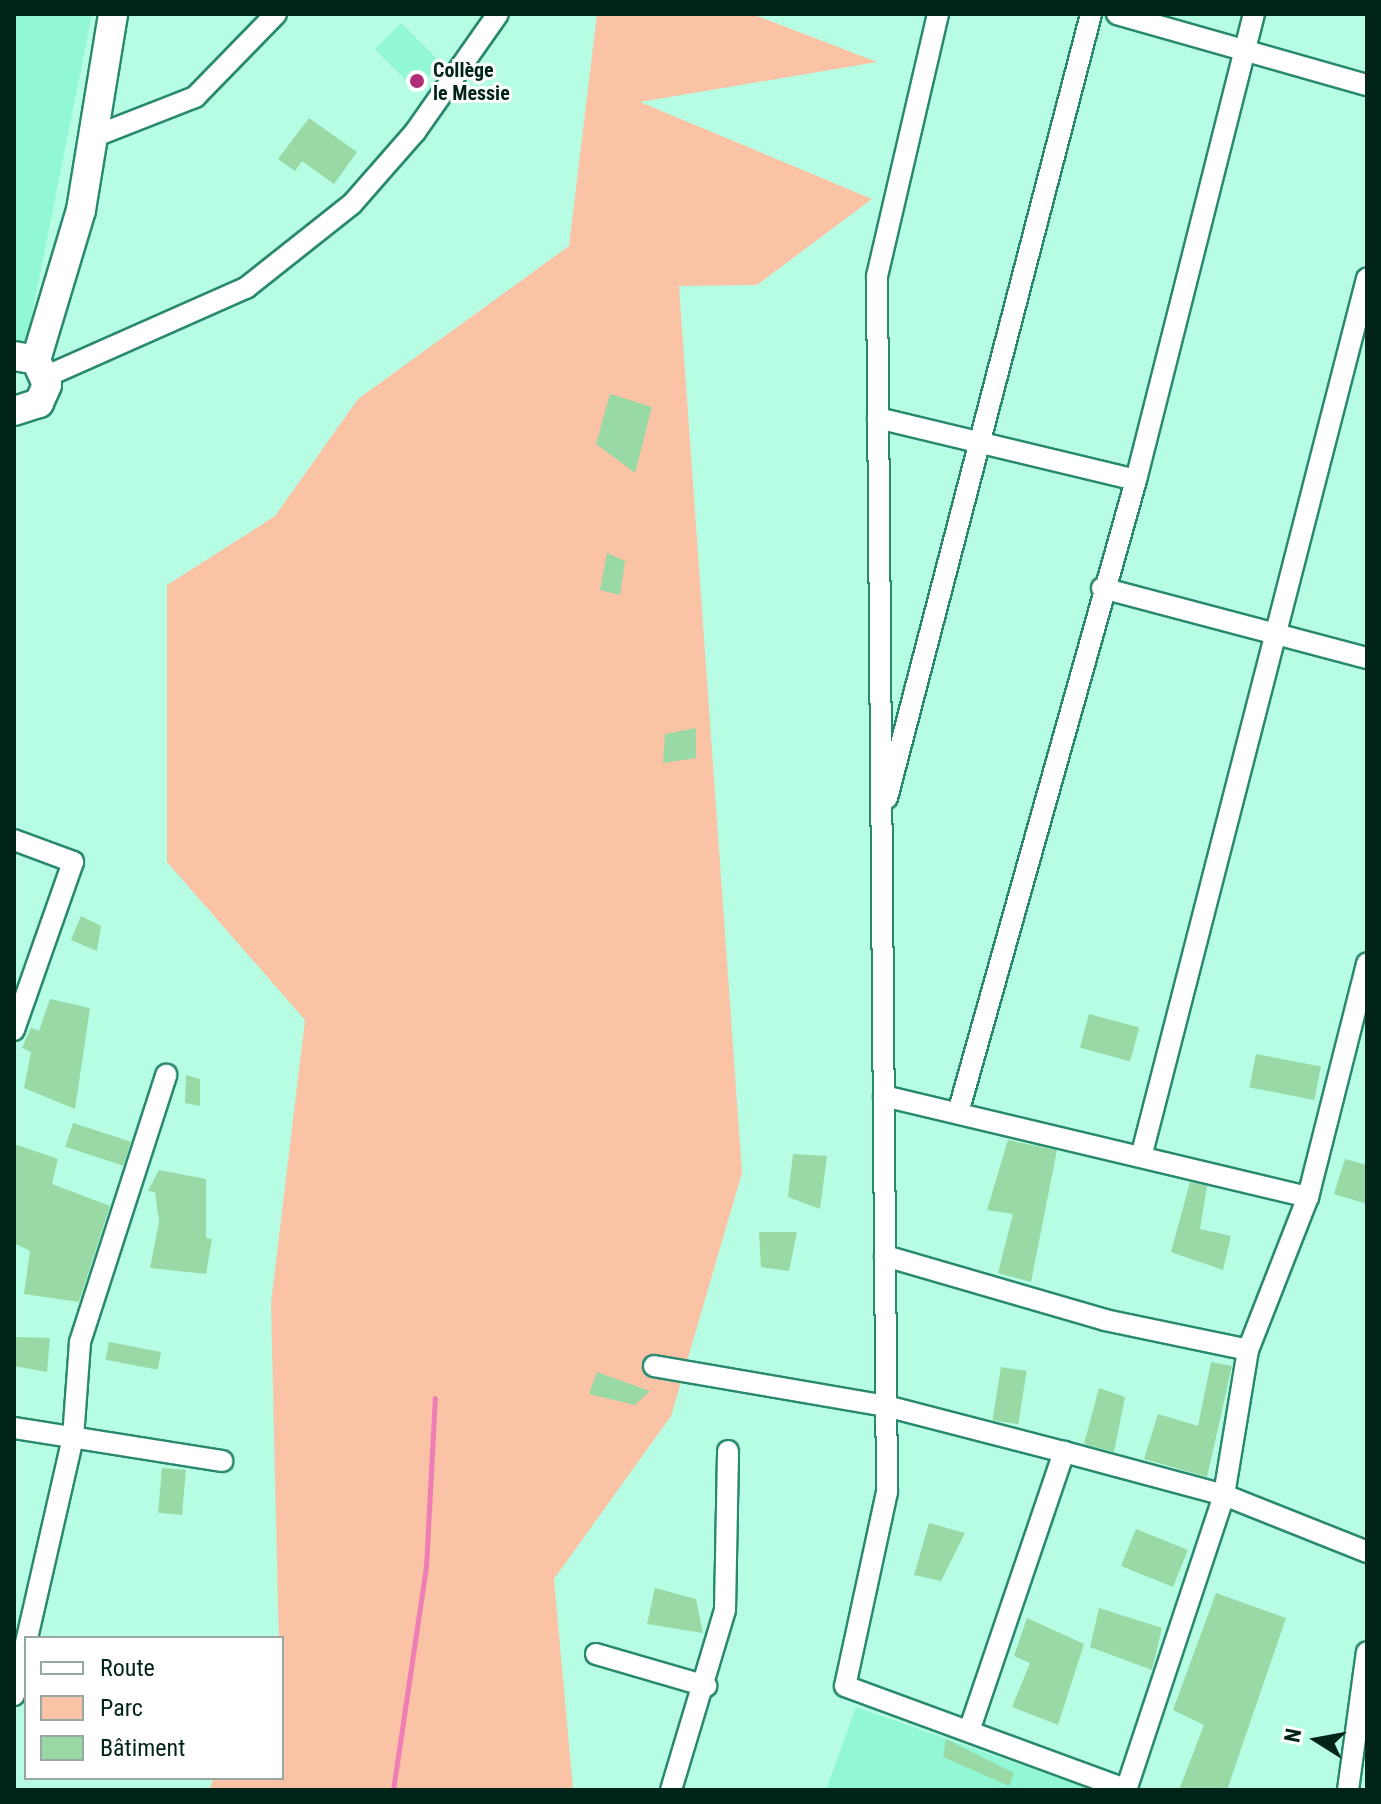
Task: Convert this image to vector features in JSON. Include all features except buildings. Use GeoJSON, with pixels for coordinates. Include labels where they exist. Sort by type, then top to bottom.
{"type":"FeatureCollection","features":[{"type":"Feature","properties":{"kind":"street"},"geometry":{"type":"LineString","coordinates":[[14,411],[39,403],[32,364],[81,210],[113,14]]}},
{"type":"Feature","properties":{"kind":"street"},"geometry":{"type":"LineString","coordinates":[[93,137],[195,97],[276,14]]}},
{"type":"Feature","properties":{"kind":"street"},"geometry":{"type":"LineString","coordinates":[[32,364],[246,288],[352,204],[415,132],[498,14]]}},
{"type":"Feature","properties":{"kind":"street"},"geometry":{"type":"LineString","coordinates":[[938,14],[877,276],[887,1492],[845,1686],[1127,1790],[1224,1495],[1248,1350],[1308,1197],[1367,963]]}},
{"type":"Feature","properties":{"kind":"street"},"geometry":{"type":"LineString","coordinates":[[880,825],[1091,14]]}},
{"type":"Feature","properties":{"kind":"street"},"geometry":{"type":"LineString","coordinates":[[1117,14],[1247,56],[1367,85]]}},
{"type":"Feature","properties":{"kind":"street"},"geometry":{"type":"LineString","coordinates":[[958,1113],[1102,588],[1136,480],[1247,56],[1254,14]]}},
{"type":"Feature","properties":{"kind":"street"},"geometry":{"type":"LineString","coordinates":[[1141,1157],[1367,279]]}},
{"type":"Feature","properties":{"kind":"street"},"geometry":{"type":"LineString","coordinates":[[878,418],[1136,480]]}},
{"type":"Feature","properties":{"kind":"street"},"geometry":{"type":"LineString","coordinates":[[1102,588],[1367,658]]}},
{"type":"Feature","properties":{"kind":"street"},"geometry":{"type":"LineString","coordinates":[[14,840],[73,862],[14,1030]]}},
{"type":"Feature","properties":{"kind":"street"},"geometry":{"type":"LineString","coordinates":[[28,1636],[73,1438],[80,1342],[166,1075]]}},
{"type":"Feature","properties":{"kind":"street"},"geometry":{"type":"LineString","coordinates":[[884,1096],[1308,1197]]}},
{"type":"Feature","properties":{"kind":"street"},"geometry":{"type":"LineString","coordinates":[[885,1256],[1105,1320],[1248,1350]]}},
{"type":"Feature","properties":{"kind":"street"},"geometry":{"type":"LineString","coordinates":[[654,1366],[886,1406],[1064,1452],[1224,1495],[1367,1552]]}},
{"type":"Feature","properties":{"kind":"street"},"geometry":{"type":"LineString","coordinates":[[14,1428],[222,1461]]}},
{"type":"Feature","properties":{"kind":"street"},"geometry":{"type":"LineString","coordinates":[[671,1790],[706,1686],[725,1610],[728,1451]]}},
{"type":"Feature","properties":{"kind":"street"},"geometry":{"type":"LineString","coordinates":[[969,1731],[1064,1452]]}},
{"type":"Feature","properties":{"kind":"street"},"geometry":{"type":"LineString","coordinates":[[14,1695],[24,1651]]}},
{"type":"Feature","properties":{"kind":"street"},"geometry":{"type":"LineString","coordinates":[[1348,1790],[1367,1652]]}},
{"type":"Feature","properties":{"kind":"street"},"geometry":{"type":"LineString","coordinates":[[596,1654],[706,1686]]}},
{"type":"Feature","properties":{"kind":"shaded area"},"geometry":{"type":"Polygon","coordinates":[[[14,14],[92,14],[26,344],[14,344],[14,14]]]}},
{"type":"Feature","properties":{"kind":"shaded area","name":"Collège le Messie"},"geometry":{"type":"Polygon","coordinates":[[[401,23],[441,63],[415,89],[375,49],[401,23]]]}},
{"type":"Feature","properties":{"kind":"shaded area"},"geometry":{"type":"Polygon","coordinates":[[[856,1707],[1092,1790],[826,1790],[856,1707]]]}},
{"type":"Feature","properties":{"kind":"green space"},"geometry":{"type":"Polygon","coordinates":[[[597,14],[752,14],[877,62],[640,102],[872,199],[757,285],[679,286],[742,1173],[671,1416],[554,1579],[573,1790],[209,1790],[213,1780],[284,1780],[284,1636],[279,1636],[271,1303],[305,1020],[167,862],[167,585],[275,516],[358,399],[569,246],[597,14]]]}},
{"type":"Feature","properties":{"kind":"waterway"},"geometry":{"type":"LineString","coordinates":[[393,1790],[426,1567],[435,1398]]}},
{"type":"Feature","properties":{"kind":"place","name":"Collège le Messie"},"geometry":{"type":"Point","coordinates":[417,81]}}]}
